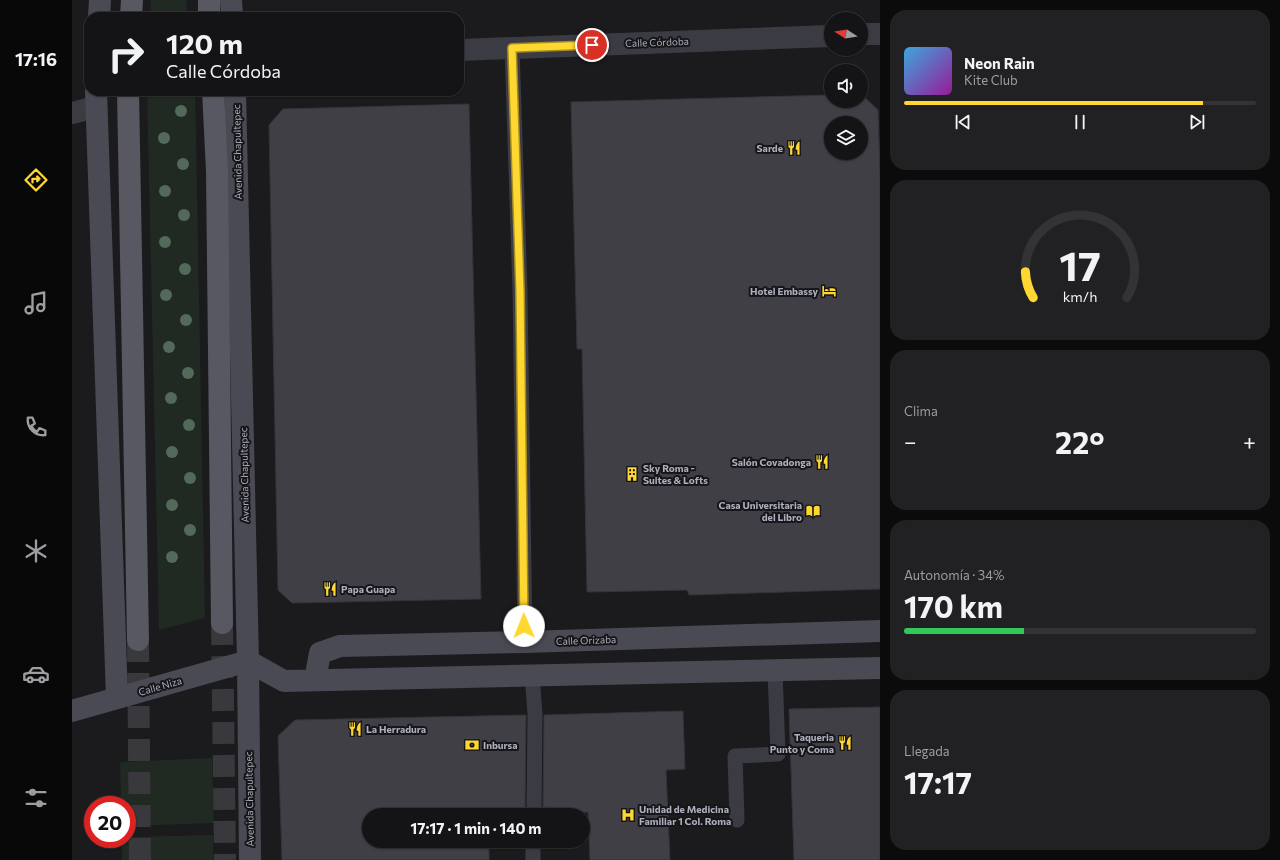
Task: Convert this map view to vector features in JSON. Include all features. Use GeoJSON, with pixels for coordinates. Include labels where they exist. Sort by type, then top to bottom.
{"type":"FeatureCollection","features":[{"type":"Feature","properties":{"kind":"main road"},"geometry":{"type":"LineString","coordinates":[[131,12],[132,0]]}},
{"type":"Feature","properties":{"kind":"main road"},"geometry":{"type":"LineString","coordinates":[[208,0],[209,12]]}},
{"type":"Feature","properties":{"kind":"main road"},"geometry":{"type":"LineString","coordinates":[[128,96],[138,640]]}},
{"type":"Feature","properties":{"kind":"main road","name":"Avenida Chapultepec"},"geometry":{"type":"LineString","coordinates":[[213,96],[217,171],[222,623]]}},
{"type":"Feature","properties":{"kind":"street"},"geometry":{"type":"LineString","coordinates":[[99,12],[100,0]]}},
{"type":"Feature","properties":{"kind":"street"},"geometry":{"type":"LineString","coordinates":[[231,0],[232,12]]}},
{"type":"Feature","properties":{"kind":"street"},"geometry":{"type":"LineString","coordinates":[[868,34],[880,34]]}},
{"type":"Feature","properties":{"kind":"street","name":"Calle Córdoba"},"geometry":{"type":"LineString","coordinates":[[464,50],[824,36]]}},
{"type":"Feature","properties":{"kind":"street","name":"Avenida Chapultepec"},"geometry":{"type":"LineString","coordinates":[[235,96],[248,662],[250,860]]}},
{"type":"Feature","properties":{"kind":"street"},"geometry":{"type":"LineString","coordinates":[[72,113],[95,99],[117,698]]}},
{"type":"Feature","properties":{"kind":"street","name":"Calle Orizaba"},"geometry":{"type":"LineString","coordinates":[[315,680],[320,653],[340,646],[880,631]]}},
{"type":"Feature","properties":{"kind":"street"},"geometry":{"type":"LineString","coordinates":[[248,662],[284,680],[880,668]]}},
{"type":"Feature","properties":{"kind":"street","name":"Calle Niza"},"geometry":{"type":"LineString","coordinates":[[72,711],[248,662]]}},
{"type":"Feature","properties":{"kind":"lane"},"geometry":{"type":"LineString","coordinates":[[512,48],[520,291],[525,642]]}},
{"type":"Feature","properties":{"kind":"lane"},"geometry":{"type":"LineString","coordinates":[[738,820],[735,756],[778,754],[775,670]]}},
{"type":"Feature","properties":{"kind":"lane"},"geometry":{"type":"LineString","coordinates":[[532,675],[535,714],[534,808]]}},
{"type":"Feature","properties":{"kind":"lane"},"geometry":{"type":"LineString","coordinates":[[533,848],[533,860]]}},
{"type":"Feature","properties":{"kind":"shaded area"},"geometry":{"type":"Polygon","coordinates":[[[151,0],[186,0],[187,12],[150,12],[151,0]]]}},
{"type":"Feature","properties":{"kind":"shaded area"},"geometry":{"type":"Polygon","coordinates":[[[147,96],[195,96],[205,618],[159,630],[147,96]]]}},
{"type":"Feature","properties":{"kind":"shaded area"},"geometry":{"type":"Polygon","coordinates":[[[212,758],[214,823],[136,826],[136,796],[121,796],[120,762],[212,758]]]}},
{"type":"Feature","properties":{"kind":"shaded area"},"geometry":{"type":"Polygon","coordinates":[[[213,835],[213,860],[122,860],[122,848],[136,848],[136,837],[213,835]]]}},
{"type":"Feature","properties":{"kind":"building"},"geometry":{"type":"Polygon","coordinates":[[[824,95],[824,108],[868,108],[868,101],[878,110],[880,172],[880,589],[689,595],[687,590],[587,592],[582,349],[577,349],[571,102],[824,95]]]}},
{"type":"Feature","properties":{"kind":"building"},"geometry":{"type":"Polygon","coordinates":[[[469,104],[481,599],[292,603],[278,590],[269,125],[283,109],[469,104]]]}},
{"type":"Feature","properties":{"kind":"building"},"geometry":{"type":"Polygon","coordinates":[[[880,707],[880,860],[794,860],[789,709],[880,707]]]}},
{"type":"Feature","properties":{"kind":"building","name":"Unidad de Medicina Familiar 1 Col. Roma"},"geometry":{"type":"Polygon","coordinates":[[[683,711],[685,769],[666,770],[670,860],[590,860],[590,808],[543,807],[544,715],[683,711]]]}},
{"type":"Feature","properties":{"kind":"building"},"geometry":{"type":"Polygon","coordinates":[[[526,715],[525,808],[362,808],[362,848],[489,848],[489,860],[282,860],[278,736],[295,720],[526,715]]]}},
{"type":"Feature","properties":{"kind":"tunnel"},"geometry":{"type":"LineString","coordinates":[[222,623],[225,860]]}},
{"type":"Feature","properties":{"kind":"tunnel"},"geometry":{"type":"LineString","coordinates":[[138,640],[140,860]]}},
{"type":"Feature","properties":{"kind":"place","name":"Sarde"},"geometry":{"type":"Point","coordinates":[794,148]}},
{"type":"Feature","properties":{"kind":"place","name":"Hotel Embassy"},"geometry":{"type":"Point","coordinates":[829,291]}},
{"type":"Feature","properties":{"kind":"place","name":"Salón Covadonga"},"geometry":{"type":"Point","coordinates":[822,462]}},
{"type":"Feature","properties":{"kind":"place","name":"Sky Roma - Suites & Lofts"},"geometry":{"type":"Point","coordinates":[632,474]}},
{"type":"Feature","properties":{"kind":"place","name":"Casa Universitaria del Libro"},"geometry":{"type":"Point","coordinates":[813,511]}},
{"type":"Feature","properties":{"kind":"place","name":"Papa Guapa"},"geometry":{"type":"Point","coordinates":[330,589]}},
{"type":"Feature","properties":{"kind":"place","name":"La Herradura"},"geometry":{"type":"Point","coordinates":[355,729]}},
{"type":"Feature","properties":{"kind":"place","name":"Taqueria Punto y Coma"},"geometry":{"type":"Point","coordinates":[845,743]}},
{"type":"Feature","properties":{"kind":"place","name":"Inbursa"},"geometry":{"type":"Point","coordinates":[472,745]}},
{"type":"Feature","properties":{"kind":"place","name":"Unidad de Medicina Familiar 1 Col. Roma"},"geometry":{"type":"Point","coordinates":[628,815]}},
{"type":"Feature","properties":{"kind":"route"},"geometry":{"type":"LineString","coordinates":[[524,626],[520,291],[512,48],[592,45]]}}]}
